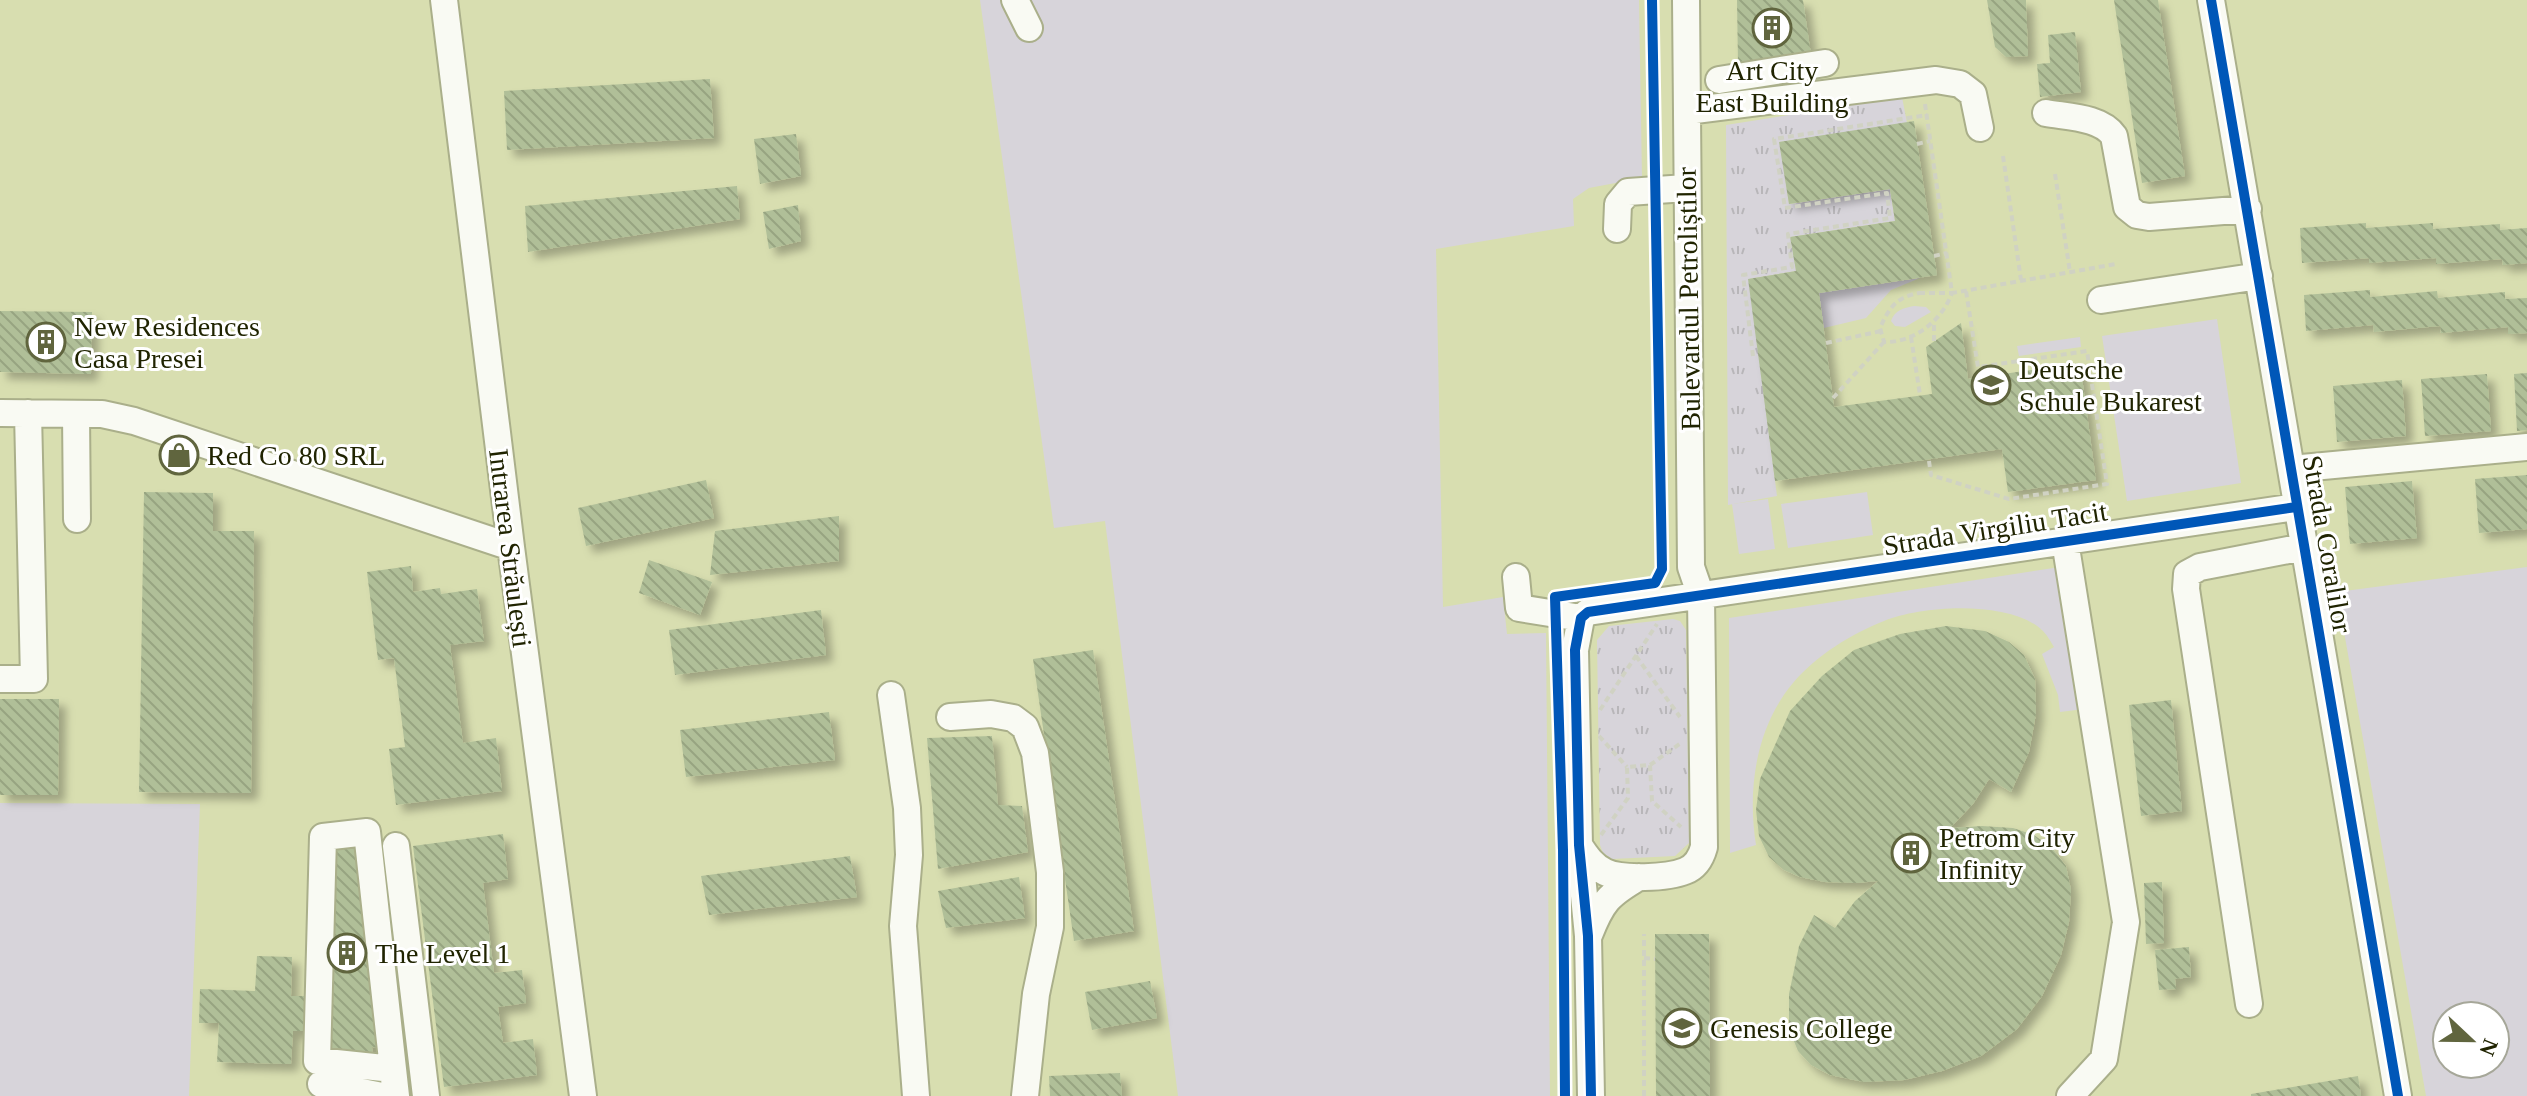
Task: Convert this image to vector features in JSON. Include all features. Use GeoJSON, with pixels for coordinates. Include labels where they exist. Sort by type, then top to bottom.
{"type":"FeatureCollection","features":[{"type":"Feature","properties":{"kind":"street","name":"Intrarea Străulești"},"geometry":{"type":"LineString","coordinates":[[444,0],[583,1096]]}},
{"type":"Feature","properties":{"kind":"street"},"geometry":{"type":"LineString","coordinates":[[1015,0],[1029,28]]}},
{"type":"Feature","properties":{"kind":"street","name":"Bulevardul Petroliștilor"},"geometry":{"type":"LineString","coordinates":[[1587,845],[1593,863],[1609,874],[1639,877],[1687,871],[1701,856],[1704,847],[1701,596],[1691,567],[1686,0]]}},
{"type":"Feature","properties":{"kind":"street","name":"Strada Coralilor"},"geometry":{"type":"LineString","coordinates":[[2211,0],[2398,1096]]}},
{"type":"Feature","properties":{"kind":"street"},"geometry":{"type":"LineString","coordinates":[[1719,80],[1825,63]]}},
{"type":"Feature","properties":{"kind":"street"},"geometry":{"type":"LineString","coordinates":[[1687,111],[1936,80],[1960,84],[1973,94],[1980,128]]}},
{"type":"Feature","properties":{"kind":"street"},"geometry":{"type":"LineString","coordinates":[[2046,113],[2109,128],[2114,136],[2127,207],[2137,215],[2149,217],[2248,209]]}},
{"type":"Feature","properties":{"kind":"street"},"geometry":{"type":"LineString","coordinates":[[1617,229],[1618,204],[1628,192],[1686,188]]}},
{"type":"Feature","properties":{"kind":"street"},"geometry":{"type":"LineString","coordinates":[[2101,300],[2259,276]]}},
{"type":"Feature","properties":{"kind":"street"},"geometry":{"type":"LineString","coordinates":[[0,413],[102,414],[134,421],[511,547]]}},
{"type":"Feature","properties":{"kind":"street"},"geometry":{"type":"LineString","coordinates":[[0,679],[34,679],[28,413]]}},
{"type":"Feature","properties":{"kind":"street"},"geometry":{"type":"LineString","coordinates":[[76,414],[77,519]]}},
{"type":"Feature","properties":{"kind":"street"},"geometry":{"type":"LineString","coordinates":[[2291,469],[2527,447]]}},
{"type":"Feature","properties":{"kind":"street","name":"Strada Virgiliu Tacit"},"geometry":{"type":"LineString","coordinates":[[1701,596],[2296,507]]}},
{"type":"Feature","properties":{"kind":"street"},"geometry":{"type":"LineString","coordinates":[[2065,541],[2126,922],[2104,1059],[2070,1096]]}},
{"type":"Feature","properties":{"kind":"street"},"geometry":{"type":"LineString","coordinates":[[2249,1004],[2188,604],[2187,574],[2200,567],[2304,547]]}},
{"type":"Feature","properties":{"kind":"street"},"geometry":{"type":"LineString","coordinates":[[1516,577],[1519,608],[1581,618],[1588,612],[1701,596]]}},
{"type":"Feature","properties":{"kind":"street","name":"Bulevardul Petroliștilor"},"geometry":{"type":"LineString","coordinates":[[1581,618],[1575,650],[1587,845],[1591,1096]]}},
{"type":"Feature","properties":{"kind":"street"},"geometry":{"type":"LineString","coordinates":[[891,695],[907,808],[909,855],[903,926],[916,1096]]}},
{"type":"Feature","properties":{"kind":"street"},"geometry":{"type":"LineString","coordinates":[[950,717],[991,714],[1013,718],[1025,727],[1035,753],[1050,872],[1050,927],[1036,994],[1025,1096]]}},
{"type":"Feature","properties":{"kind":"street"},"geometry":{"type":"LineString","coordinates":[[393,1069],[317,1061],[323,837],[367,832],[396,1096]]}},
{"type":"Feature","properties":{"kind":"street"},"geometry":{"type":"LineString","coordinates":[[396,846],[426,1096]]}},
{"type":"Feature","properties":{"kind":"street","name":"Bulevardul Petroliștilor"},"geometry":{"type":"LineString","coordinates":[[1588,936],[1596,916],[1611,894],[1639,877]]}},
{"type":"Feature","properties":{"kind":"street"},"geometry":{"type":"LineString","coordinates":[[321,1084],[382,1096]]}},
{"type":"Feature","properties":{"kind":"path"},"geometry":{"type":"LineString","coordinates":[[1884,342],[1898,343],[1934,321],[1949,303],[1952,293],[1923,94]]}},
{"type":"Feature","properties":{"kind":"path"},"geometry":{"type":"LineString","coordinates":[[1753,356],[1743,275],[1792,267],[1788,234],[1890,218],[1887,193],[1785,208],[1774,139],[1927,115]]}},
{"type":"Feature","properties":{"kind":"path"},"geometry":{"type":"LineString","coordinates":[[1917,144],[1930,141]]}},
{"type":"Feature","properties":{"kind":"path"},"geometry":{"type":"LineString","coordinates":[[2003,156],[2021,280]]}},
{"type":"Feature","properties":{"kind":"path"},"geometry":{"type":"LineString","coordinates":[[2055,174],[2070,272]]}},
{"type":"Feature","properties":{"kind":"path"},"geometry":{"type":"LineString","coordinates":[[1934,256],[1947,253]]}},
{"type":"Feature","properties":{"kind":"path"},"geometry":{"type":"LineString","coordinates":[[1884,342],[1881,331],[1886,314],[1902,296],[1966,291],[2116,264]]}},
{"type":"Feature","properties":{"kind":"path"},"geometry":{"type":"LineString","coordinates":[[1929,461],[1931,475],[2009,499],[2107,484],[2087,351],[1978,367],[1966,291]]}},
{"type":"Feature","properties":{"kind":"path"},"geometry":{"type":"LineString","coordinates":[[1934,321],[1934,341]]}},
{"type":"Feature","properties":{"kind":"path"},"geometry":{"type":"LineString","coordinates":[[1826,343],[1881,331]]}},
{"type":"Feature","properties":{"kind":"path"},"geometry":{"type":"LineString","coordinates":[[1911,337],[1920,395]]}},
{"type":"Feature","properties":{"kind":"path"},"geometry":{"type":"LineString","coordinates":[[1833,398],[1884,342]]}},
{"type":"Feature","properties":{"kind":"path"},"geometry":{"type":"LineString","coordinates":[[1593,722],[1663,614]]}},
{"type":"Feature","properties":{"kind":"path"},"geometry":{"type":"LineString","coordinates":[[1636,656],[1685,723]]}},
{"type":"Feature","properties":{"kind":"path"},"geometry":{"type":"LineString","coordinates":[[1587,845],[1628,798],[1627,767],[1593,730]]}},
{"type":"Feature","properties":{"kind":"path"},"geometry":{"type":"LineString","coordinates":[[1627,767],[1650,765],[1682,742]]}},
{"type":"Feature","properties":{"kind":"path"},"geometry":{"type":"LineString","coordinates":[[1650,765],[1652,801],[1684,829]]}},
{"type":"Feature","properties":{"kind":"path"},"geometry":{"type":"LineString","coordinates":[[1644,934],[1644,1096]]}},
{"type":"Feature","properties":{"kind":"path"},"geometry":{"type":"LineString","coordinates":[[1644,958],[1655,959]]}},
{"type":"Feature","properties":{"kind":"green space"},"geometry":{"type":"Polygon","coordinates":[[[980,0],[1639,0],[1642,178],[1589,188],[1573,199],[1574,226],[1436,249],[1443,607],[1503,597],[1507,634],[1546,633],[1550,1096],[1178,1096],[1105,521],[1054,528],[980,0]]]}},
{"type":"Feature","properties":{"kind":"green space"},"geometry":{"type":"Polygon","coordinates":[[[1902,97],[1907,123],[1780,142],[1789,204],[1890,189],[1895,221],[1791,237],[1796,271],[1749,279],[1777,496],[1728,505],[1726,125],[1902,97]]]}},
{"type":"Feature","properties":{"kind":"green space"},"geometry":{"type":"Polygon","coordinates":[[[1920,278],[1891,290],[1866,318],[1824,328],[1819,293],[1920,278]]]}},
{"type":"Feature","properties":{"kind":"green space"},"geometry":{"type":"Polygon","coordinates":[[[1914,306],[1926,307],[1931,312],[1905,327],[1895,326],[1891,321],[1895,314],[1914,306]]]}},
{"type":"Feature","properties":{"kind":"green space"},"geometry":{"type":"Polygon","coordinates":[[[2217,319],[2241,483],[2127,501],[2102,336],[2217,319]]]}},
{"type":"Feature","properties":{"kind":"green space"},"geometry":{"type":"Polygon","coordinates":[[[2080,337],[2081,347],[2019,356],[2017,346],[2080,337]]]}},
{"type":"Feature","properties":{"kind":"green space"},"geometry":{"type":"Polygon","coordinates":[[[1867,492],[1873,535],[1788,548],[1781,504],[1867,492]]]}},
{"type":"Feature","properties":{"kind":"green space"},"geometry":{"type":"Polygon","coordinates":[[[1768,499],[1775,549],[1739,554],[1732,504],[1768,499]]]}},
{"type":"Feature","properties":{"kind":"green space"},"geometry":{"type":"Polygon","coordinates":[[[2060,567],[2084,709],[2060,712],[2058,695],[2042,654],[2054,647],[2043,631],[2029,621],[2010,614],[1966,608],[1921,611],[1884,621],[1859,632],[1824,655],[1802,673],[1780,700],[1770,719],[1757,760],[1753,802],[1756,845],[1730,853],[1729,618],[2060,567]]]}},
{"type":"Feature","properties":{"kind":"green space"},"geometry":{"type":"Polygon","coordinates":[[[2527,567],[2527,1096],[2426,1096],[2337,592],[2527,567]]]}},
{"type":"Feature","properties":{"kind":"green space"},"geometry":{"type":"Polygon","coordinates":[[[1673,619],[1680,621],[1686,630],[1689,843],[1675,856],[1612,859],[1603,853],[1600,845],[1597,640],[1609,626],[1673,619]]]}},
{"type":"Feature","properties":{"kind":"green space"},"geometry":{"type":"Polygon","coordinates":[[[0,803],[200,804],[189,1096],[0,1096],[0,803]]]}},
{"type":"Feature","properties":{"kind":"building","name":"Art City East Building"},"geometry":{"type":"Polygon","coordinates":[[[1737,0],[1803,0],[1811,55],[1738,65],[1737,0]]]}},
{"type":"Feature","properties":{"kind":"building"},"geometry":{"type":"Polygon","coordinates":[[[1987,0],[2026,0],[2028,56],[2006,57],[1995,47],[1987,0]]]}},
{"type":"Feature","properties":{"kind":"building"},"geometry":{"type":"Polygon","coordinates":[[[2114,0],[2158,0],[2185,176],[2142,183],[2114,0]]]}},
{"type":"Feature","properties":{"kind":"building"},"geometry":{"type":"Polygon","coordinates":[[[2075,32],[2081,92],[2040,97],[2037,64],[2050,63],[2048,35],[2075,32]]]}},
{"type":"Feature","properties":{"kind":"building"},"geometry":{"type":"Polygon","coordinates":[[[710,79],[714,138],[507,150],[504,91],[710,79]]]}},
{"type":"Feature","properties":{"kind":"building"},"geometry":{"type":"Polygon","coordinates":[[[1914,121],[1937,275],[1819,293],[1834,407],[1932,394],[1926,347],[1961,323],[1968,379],[2080,363],[2096,480],[2008,492],[2002,449],[1775,481],[1748,279],[1796,271],[1790,237],[1895,221],[1890,189],[1789,204],[1779,142],[1914,121]]]}},
{"type":"Feature","properties":{"kind":"building"},"geometry":{"type":"Polygon","coordinates":[[[796,134],[801,176],[760,184],[754,139],[796,134]]]}},
{"type":"Feature","properties":{"kind":"building"},"geometry":{"type":"Polygon","coordinates":[[[737,186],[740,219],[528,252],[525,206],[737,186]]]}},
{"type":"Feature","properties":{"kind":"building"},"geometry":{"type":"Polygon","coordinates":[[[798,205],[801,241],[769,249],[763,212],[798,205]]]}},
{"type":"Feature","properties":{"kind":"building"},"geometry":{"type":"Polygon","coordinates":[[[2366,223],[2366,228],[2433,223],[2433,229],[2500,224],[2500,230],[2527,228],[2527,263],[2503,265],[2502,259],[2436,264],[2436,258],[2369,263],[2369,258],[2302,263],[2300,228],[2366,223]]]}},
{"type":"Feature","properties":{"kind":"building"},"geometry":{"type":"Polygon","coordinates":[[[2370,290],[2370,297],[2437,291],[2438,298],[2505,292],[2505,299],[2527,298],[2527,333],[2508,334],[2508,327],[2441,333],[2440,326],[2374,332],[2373,325],[2306,331],[2304,295],[2370,290]]]}},
{"type":"Feature","properties":{"kind":"building","name":"New Residences Casa Presei"},"geometry":{"type":"Polygon","coordinates":[[[0,311],[92,312],[91,374],[0,372],[0,311]]]}},
{"type":"Feature","properties":{"kind":"building"},"geometry":{"type":"Polygon","coordinates":[[[2527,373],[2527,430],[2517,431],[2514,374],[2527,373]]]}},
{"type":"Feature","properties":{"kind":"building"},"geometry":{"type":"Polygon","coordinates":[[[2487,374],[2491,431],[2425,436],[2421,379],[2487,374]]]}},
{"type":"Feature","properties":{"kind":"building"},"geometry":{"type":"Polygon","coordinates":[[[2402,380],[2406,436],[2337,442],[2333,386],[2402,380]]]}},
{"type":"Feature","properties":{"kind":"building"},"geometry":{"type":"Polygon","coordinates":[[[2527,475],[2527,529],[2479,533],[2475,479],[2527,475]]]}},
{"type":"Feature","properties":{"kind":"building"},"geometry":{"type":"Polygon","coordinates":[[[706,480],[714,518],[586,546],[578,508],[706,480]]]}},
{"type":"Feature","properties":{"kind":"building"},"geometry":{"type":"Polygon","coordinates":[[[2412,481],[2417,538],[2350,544],[2345,487],[2412,481]]]}},
{"type":"Feature","properties":{"kind":"building"},"geometry":{"type":"Polygon","coordinates":[[[144,492],[213,493],[213,531],[254,531],[251,793],[139,792],[144,492]]]}},
{"type":"Feature","properties":{"kind":"building"},"geometry":{"type":"Polygon","coordinates":[[[839,516],[839,561],[710,575],[715,531],[839,516]]]}},
{"type":"Feature","properties":{"kind":"building"},"geometry":{"type":"Polygon","coordinates":[[[649,560],[712,582],[700,615],[639,593],[649,560]]]}},
{"type":"Feature","properties":{"kind":"building"},"geometry":{"type":"Polygon","coordinates":[[[411,566],[413,592],[440,588],[441,594],[477,589],[484,641],[450,645],[463,743],[496,738],[502,791],[396,805],[389,749],[405,747],[394,658],[378,660],[367,572],[411,566]]]}},
{"type":"Feature","properties":{"kind":"building"},"geometry":{"type":"Polygon","coordinates":[[[821,610],[826,655],[675,675],[669,630],[821,610]]]}},
{"type":"Feature","properties":{"kind":"building","name":"Petrom City Infinity"},"geometry":{"type":"Polygon","coordinates":[[[1946,626],[1985,631],[2009,642],[2024,655],[2035,679],[2036,714],[2029,752],[2011,792],[1989,779],[1973,804],[1950,828],[2013,828],[2034,835],[2052,848],[2066,866],[2071,890],[2069,922],[2061,955],[2042,996],[2017,1029],[1981,1056],[1942,1071],[1904,1080],[1864,1082],[1830,1075],[1811,1065],[1798,1051],[1789,1029],[1789,994],[1799,946],[1814,915],[1835,928],[1855,901],[1878,881],[1825,882],[1784,870],[1769,857],[1759,836],[1756,810],[1760,779],[1790,711],[1822,676],[1854,650],[1900,634],[1946,626]]]}},
{"type":"Feature","properties":{"kind":"building"},"geometry":{"type":"Polygon","coordinates":[[[1093,650],[1134,931],[1074,941],[1033,659],[1093,650]]]}},
{"type":"Feature","properties":{"kind":"building"},"geometry":{"type":"Polygon","coordinates":[[[0,699],[59,699],[58,795],[0,795],[0,699]]]}},
{"type":"Feature","properties":{"kind":"building"},"geometry":{"type":"Polygon","coordinates":[[[2171,700],[2182,811],[2141,816],[2129,705],[2171,700]]]}},
{"type":"Feature","properties":{"kind":"building"},"geometry":{"type":"Polygon","coordinates":[[[829,712],[835,760],[686,777],[680,730],[829,712]]]}},
{"type":"Feature","properties":{"kind":"building"},"geometry":{"type":"Polygon","coordinates":[[[992,736],[998,805],[1022,806],[1028,852],[938,869],[927,738],[992,736]]]}},
{"type":"Feature","properties":{"kind":"building"},"geometry":{"type":"Polygon","coordinates":[[[503,834],[508,879],[483,883],[494,973],[522,970],[526,1003],[498,1007],[503,1043],[533,1039],[537,1075],[444,1087],[413,846],[503,834]]]}},
{"type":"Feature","properties":{"kind":"building","name":"The Level 1"},"geometry":{"type":"Polygon","coordinates":[[[356,841],[381,1048],[372,1047],[373,1059],[321,1054],[333,845],[356,841]]]}},
{"type":"Feature","properties":{"kind":"building"},"geometry":{"type":"Polygon","coordinates":[[[850,856],[857,897],[709,915],[701,876],[850,856]]]}},
{"type":"Feature","properties":{"kind":"building"},"geometry":{"type":"Polygon","coordinates":[[[1019,877],[1025,918],[946,928],[938,891],[1019,877]]]}},
{"type":"Feature","properties":{"kind":"building"},"geometry":{"type":"Polygon","coordinates":[[[2162,882],[2164,943],[2146,944],[2144,883],[2162,882]]]}},
{"type":"Feature","properties":{"kind":"building","name":"Genesis College"},"geometry":{"type":"Polygon","coordinates":[[[1655,934],[1709,934],[1710,1096],[1656,1096],[1655,934]]]}},
{"type":"Feature","properties":{"kind":"building"},"geometry":{"type":"Polygon","coordinates":[[[2189,947],[2191,977],[2175,979],[2176,989],[2159,990],[2155,950],[2189,947]]]}},
{"type":"Feature","properties":{"kind":"building"},"geometry":{"type":"Polygon","coordinates":[[[257,956],[292,957],[291,996],[307,996],[306,1031],[293,1031],[291,1064],[217,1062],[219,1023],[199,1023],[200,989],[255,991],[257,956]]]}},
{"type":"Feature","properties":{"kind":"building"},"geometry":{"type":"Polygon","coordinates":[[[1150,981],[1157,1018],[1092,1030],[1085,992],[1150,981]]]}},
{"type":"Feature","properties":{"kind":"building"},"geometry":{"type":"Polygon","coordinates":[[[1120,1073],[1122,1096],[1050,1096],[1049,1076],[1120,1073]]]}},
{"type":"Feature","properties":{"kind":"building"},"geometry":{"type":"Polygon","coordinates":[[[2358,1076],[2361,1096],[2251,1096],[2251,1094],[2358,1076]]]}},
{"type":"Feature","properties":{"kind":"cycle path"},"geometry":{"type":"LineString","coordinates":[[1565,1096],[1563,850],[1555,597],[1655,583],[1662,569],[1652,0]]}},
{"type":"Feature","properties":{"kind":"cycle path"},"geometry":{"type":"LineString","coordinates":[[2211,0],[2398,1096]]}},
{"type":"Feature","properties":{"kind":"cycle path"},"geometry":{"type":"LineString","coordinates":[[1591,1096],[1588,936],[1579,845],[1575,650],[1581,618],[1588,612],[2296,507]]}},
{"type":"Feature","properties":{"kind":"place","name":"Art City East Building"},"geometry":{"type":"Point","coordinates":[1772,28]}},
{"type":"Feature","properties":{"kind":"place","name":"New Residences Casa Presei"},"geometry":{"type":"Point","coordinates":[46,342]}},
{"type":"Feature","properties":{"kind":"place","name":"Deutsche Schule Bukarest"},"geometry":{"type":"Point","coordinates":[1991,385]}},
{"type":"Feature","properties":{"kind":"place","name":"Red Co 80 SRL"},"geometry":{"type":"Point","coordinates":[179,455]}},
{"type":"Feature","properties":{"kind":"place","name":"Petrom City Infinity"},"geometry":{"type":"Point","coordinates":[1911,853]}},
{"type":"Feature","properties":{"kind":"place","name":"The Level 1"},"geometry":{"type":"Point","coordinates":[347,953]}},
{"type":"Feature","properties":{"kind":"place","name":"Genesis College"},"geometry":{"type":"Point","coordinates":[1682,1028]}}]}
